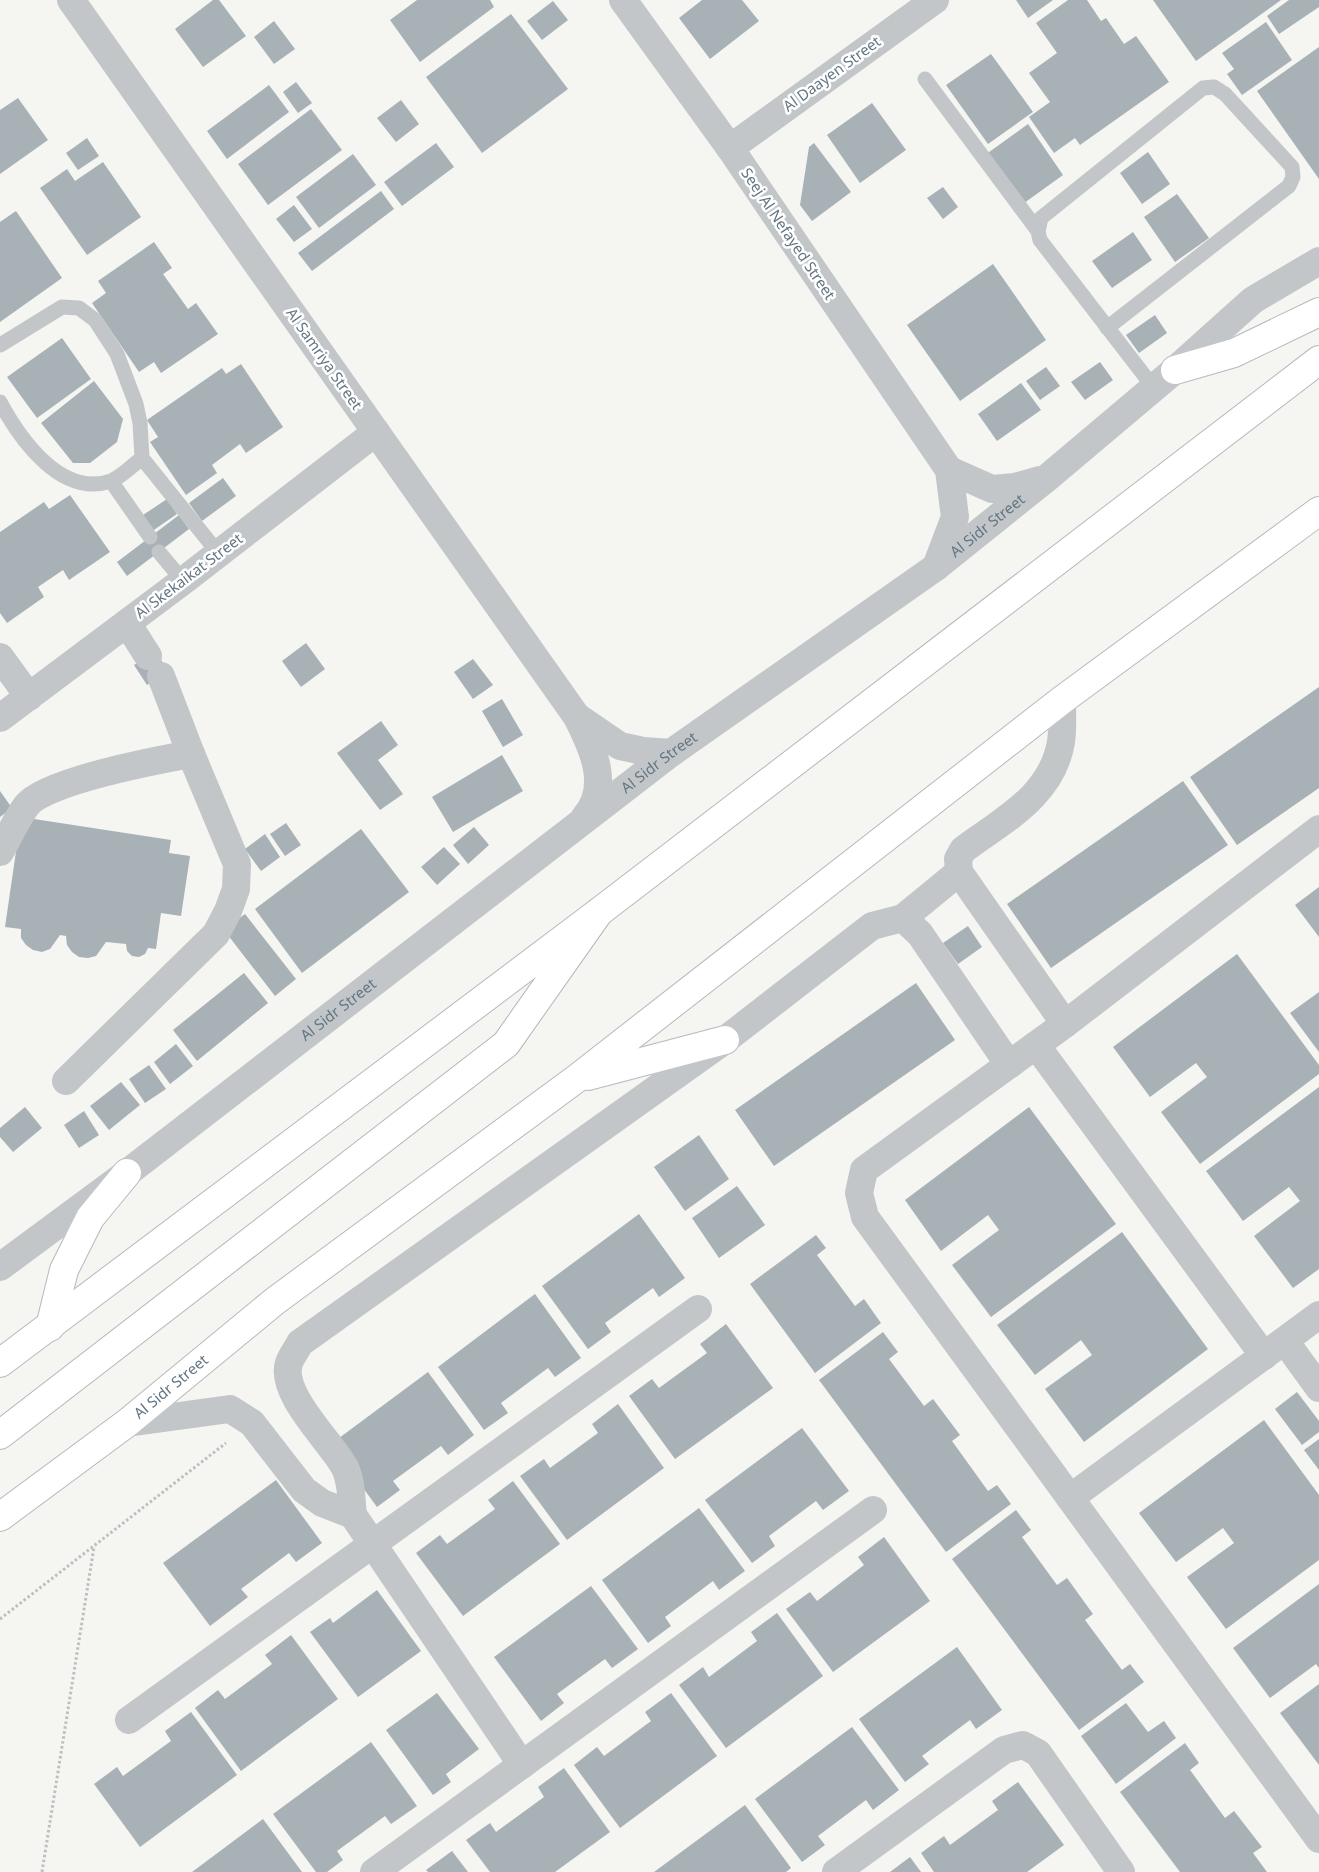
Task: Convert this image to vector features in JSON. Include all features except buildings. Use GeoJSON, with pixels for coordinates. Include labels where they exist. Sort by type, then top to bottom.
{"type":"FeatureCollection","features":[{"type":"Feature","properties":{"kind":"main road"},"geometry":{"type":"LineString","coordinates":[[1175,370],[1234,352],[1319,312]]}},
{"type":"Feature","properties":{"kind":"main road"},"geometry":{"type":"LineString","coordinates":[[0,1363],[599,912],[1319,360]]}},
{"type":"Feature","properties":{"kind":"main road","name":"Al Sidr Street"},"geometry":{"type":"LineString","coordinates":[[0,1517],[127,1423],[275,1301],[576,1079],[1062,700],[1319,511]]}},
{"type":"Feature","properties":{"kind":"main road"},"geometry":{"type":"LineString","coordinates":[[0,1434],[506,1044],[599,912]]}},
{"type":"Feature","properties":{"kind":"main road"},"geometry":{"type":"LineString","coordinates":[[576,1079],[725,1040]]}},
{"type":"Feature","properties":{"kind":"main road"},"geometry":{"type":"LineString","coordinates":[[50,1327],[64,1270],[90,1218],[127,1173]]}},
{"type":"Feature","properties":{"kind":"street","name":"Al Samriya Street"},"geometry":{"type":"LineString","coordinates":[[71,0],[577,717],[589,740],[597,766],[598,780],[598,793],[594,807],[578,824]]}},
{"type":"Feature","properties":{"kind":"street","name":"Seej Al Nefayed Street"},"geometry":{"type":"LineString","coordinates":[[623,0],[730,148],[949,470],[955,517],[936,567]]}},
{"type":"Feature","properties":{"kind":"street","name":"Al Daayen Street"},"geometry":{"type":"LineString","coordinates":[[730,148],[935,0]]}},
{"type":"Feature","properties":{"kind":"street","name":"Al Sidr Street"},"geometry":{"type":"LineString","coordinates":[[0,1267],[127,1173],[671,753],[936,567],[1047,478],[1154,388],[1253,300],[1319,261]]}},
{"type":"Feature","properties":{"kind":"street","name":"Al Skekaikat Street"},"geometry":{"type":"LineString","coordinates":[[0,718],[219,554],[376,432]]}},
{"type":"Feature","properties":{"kind":"street"},"geometry":{"type":"LineString","coordinates":[[949,470],[992,489],[1015,487],[1047,478]]}},
{"type":"Feature","properties":{"kind":"street"},"geometry":{"type":"LineString","coordinates":[[66,1082],[216,934],[228,912],[236,889],[237,864],[154,666],[127,623]]}},
{"type":"Feature","properties":{"kind":"street"},"geometry":{"type":"LineString","coordinates":[[0,657],[29,697]]}},
{"type":"Feature","properties":{"kind":"street"},"geometry":{"type":"LineString","coordinates":[[1062,700],[1061,742],[1050,776],[1037,795],[963,850],[958,860],[959,872],[1065,1024]]}},
{"type":"Feature","properties":{"kind":"street","name":"Al Samriya Street"},"geometry":{"type":"LineString","coordinates":[[577,717],[620,746],[643,751],[671,753]]}},
{"type":"Feature","properties":{"kind":"street"},"geometry":{"type":"LineString","coordinates":[[0,852],[28,804],[47,792],[124,767],[190,754]]}},
{"type":"Feature","properties":{"kind":"street"},"geometry":{"type":"LineString","coordinates":[[1319,829],[1065,1024],[864,1170],[859,1193],[865,1217],[1319,1839]]}},
{"type":"Feature","properties":{"kind":"street"},"geometry":{"type":"LineString","coordinates":[[522,1765],[353,1515],[348,1478],[344,1467],[308,1418],[290,1385],[288,1364],[300,1343],[725,1040],[872,926],[903,918],[959,872]]}},
{"type":"Feature","properties":{"kind":"street"},"geometry":{"type":"LineString","coordinates":[[903,918],[920,934],[931,949],[1009,1065]]}},
{"type":"Feature","properties":{"kind":"street"},"geometry":{"type":"LineString","coordinates":[[1036,1044],[1274,1348],[1319,1388]]}},
{"type":"Feature","properties":{"kind":"street"},"geometry":{"type":"LineString","coordinates":[[129,1720],[698,1309]]}},
{"type":"Feature","properties":{"kind":"street"},"geometry":{"type":"LineString","coordinates":[[1070,1498],[1319,1316]]}},
{"type":"Feature","properties":{"kind":"street"},"geometry":{"type":"LineString","coordinates":[[127,1423],[230,1409],[252,1423],[304,1490],[322,1503],[353,1515]]}},
{"type":"Feature","properties":{"kind":"street"},"geometry":{"type":"LineString","coordinates":[[374,1872],[873,1510]]}},
{"type":"Feature","properties":{"kind":"street"},"geometry":{"type":"LineString","coordinates":[[836,1872],[1004,1750],[1024,1745],[1038,1753],[1121,1872]]}},
{"type":"Feature","properties":{"kind":"lane"},"geometry":{"type":"LineString","coordinates":[[925,79],[1038,231],[1040,240],[1154,388]]}},
{"type":"Feature","properties":{"kind":"lane"},"geometry":{"type":"LineString","coordinates":[[1038,231],[1041,218],[1203,88],[1214,87],[1225,94],[1292,167],[1293,177],[1289,186],[1107,328]]}},
{"type":"Feature","properties":{"kind":"lane"},"geometry":{"type":"LineString","coordinates":[[0,345],[62,307],[78,308],[94,320],[116,354],[136,404],[140,423],[142,458],[219,554]]}},
{"type":"Feature","properties":{"kind":"lane"},"geometry":{"type":"LineString","coordinates":[[0,402],[23,440],[48,466],[65,477],[90,483],[111,480],[142,458]]}},
{"type":"Feature","properties":{"kind":"lane"},"geometry":{"type":"LineString","coordinates":[[111,480],[150,537]]}},
{"type":"Feature","properties":{"kind":"lane"},"geometry":{"type":"LineString","coordinates":[[159,552],[183,581]]}},
{"type":"Feature","properties":{"kind":"path"},"geometry":{"type":"LineString","coordinates":[[0,1619],[252,1423]]}},
{"type":"Feature","properties":{"kind":"path"},"geometry":{"type":"LineString","coordinates":[[42,1872],[94,1547]]}}]}
